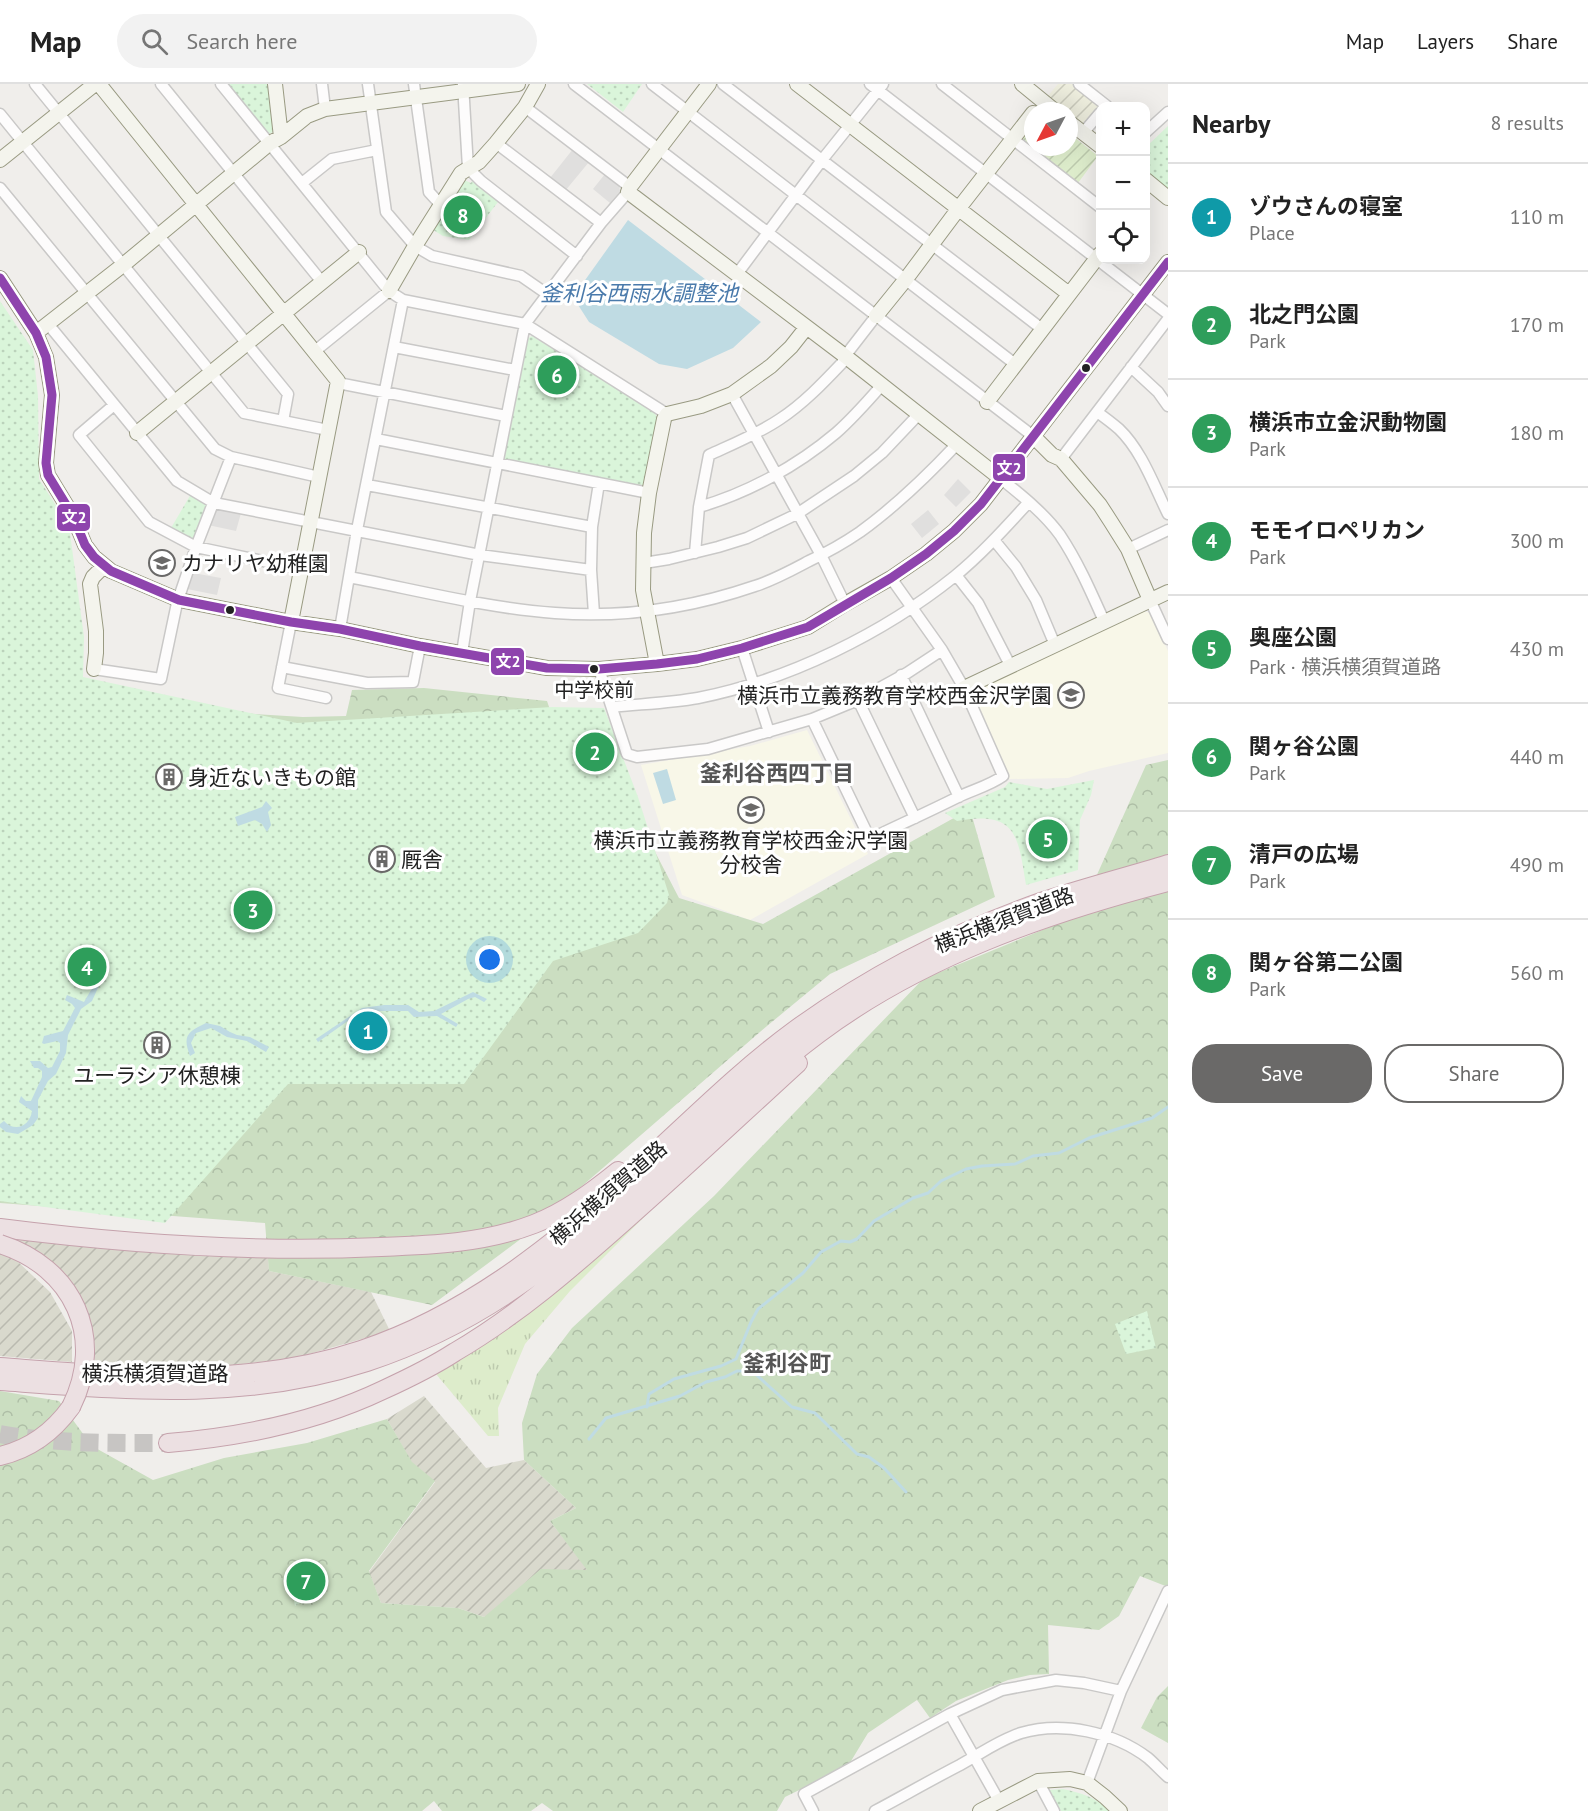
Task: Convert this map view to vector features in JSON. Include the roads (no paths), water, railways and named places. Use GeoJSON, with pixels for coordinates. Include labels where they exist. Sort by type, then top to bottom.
{"type":"FeatureCollection","features":[{"type":"Feature","properties":{"kind":"highway","name":"横浜横須賀道路"},"geometry":{"type":"LineString","coordinates":[[0,1381],[141,1390],[196,1390],[278,1384],[319,1376],[362,1357],[390,1340],[463,1320],[522,1284],[594,1227],[774,1068],[854,1009],[889,987],[930,966],[950,947],[1044,901],[1168,864]]}},
{"type":"Feature","properties":{"kind":"highway","name":"横浜横須賀道路"},"geometry":{"type":"LineString","coordinates":[[424,1332],[548,1246],[626,1179],[741,1074],[794,1031],[854,989],[903,961],[1168,882]]}},
{"type":"Feature","properties":{"kind":"highway"},"geometry":{"type":"LineString","coordinates":[[168,1443],[200,1440],[275,1426],[314,1415],[381,1391],[441,1361],[533,1299],[587,1255],[804,1058],[868,1009],[930,966]]}},
{"type":"Feature","properties":{"kind":"highway"},"geometry":{"type":"LineString","coordinates":[[0,1228],[118,1241],[305,1249],[374,1248],[456,1242],[479,1239],[534,1224],[563,1210],[602,1184],[736,1068],[776,1037],[854,989]]}},
{"type":"Feature","properties":{"kind":"highway"},"geometry":{"type":"LineString","coordinates":[[0,1244],[18,1250],[48,1269],[68,1292],[78,1310],[84,1332],[86,1356],[82,1378],[71,1407],[57,1425],[22,1449],[0,1456]]}},
{"type":"Feature","properties":{"kind":"highway","name":"横浜横須賀道路"},"geometry":{"type":"LineString","coordinates":[[0,1367],[98,1375],[194,1377],[273,1371],[362,1357]]}},
{"type":"Feature","properties":{"kind":"street"},"geometry":{"type":"LineString","coordinates":[[35,84],[288,394],[283,421]]}},
{"type":"Feature","properties":{"kind":"street"},"geometry":{"type":"LineString","coordinates":[[0,160],[97,84],[339,381],[278,688],[326,698]]}},
{"type":"Feature","properties":{"kind":"street"},"geometry":{"type":"LineString","coordinates":[[161,84],[322,282]]}},
{"type":"Feature","properties":{"kind":"street"},"geometry":{"type":"LineString","coordinates":[[221,84],[276,140],[302,183],[389,291],[403,300],[525,324],[667,414]]}},
{"type":"Feature","properties":{"kind":"street"},"geometry":{"type":"LineString","coordinates":[[275,84],[276,140]]}},
{"type":"Feature","properties":{"kind":"street"},"geometry":{"type":"LineString","coordinates":[[322,84],[326,109]]}},
{"type":"Feature","properties":{"kind":"street"},"geometry":{"type":"LineString","coordinates":[[368,84],[386,212],[415,246],[432,256],[521,276],[547,294]]}},
{"type":"Feature","properties":{"kind":"street"},"geometry":{"type":"LineString","coordinates":[[36,333],[307,117],[326,109],[371,103],[415,91],[518,84]]}},
{"type":"Feature","properties":{"kind":"street"},"geometry":{"type":"LineString","coordinates":[[315,351],[389,291],[461,173],[479,162],[496,143],[525,107],[538,84]]}},
{"type":"Feature","properties":{"kind":"street"},"geometry":{"type":"LineString","coordinates":[[574,84],[1033,436],[1052,455],[1061,459],[1100,505],[1128,549],[1168,639]]}},
{"type":"Feature","properties":{"kind":"street"},"geometry":{"type":"LineString","coordinates":[[652,84],[1015,364]]}},
{"type":"Feature","properties":{"kind":"street"},"geometry":{"type":"LineString","coordinates":[[462,653],[470,601],[525,324],[709,84]]}},
{"type":"Feature","properties":{"kind":"street"},"geometry":{"type":"LineString","coordinates":[[723,84],[1042,329]]}},
{"type":"Feature","properties":{"kind":"street"},"geometry":{"type":"LineString","coordinates":[[797,84],[1069,294]]}},
{"type":"Feature","properties":{"kind":"street"},"geometry":{"type":"LineString","coordinates":[[942,84],[1096,203]]}},
{"type":"Feature","properties":{"kind":"street"},"geometry":{"type":"LineString","coordinates":[[1022,84],[1033,102]]}},
{"type":"Feature","properties":{"kind":"street"},"geometry":{"type":"LineString","coordinates":[[1079,84],[1102,102]]}},
{"type":"Feature","properties":{"kind":"street"},"geometry":{"type":"LineString","coordinates":[[736,274],[851,125],[877,86],[987,173],[1096,254]]}},
{"type":"Feature","properties":{"kind":"street"},"geometry":{"type":"LineString","coordinates":[[464,88],[468,168],[481,181],[577,256]]}},
{"type":"Feature","properties":{"kind":"street"},"geometry":{"type":"LineString","coordinates":[[415,91],[429,192],[440,204]]}},
{"type":"Feature","properties":{"kind":"street"},"geometry":{"type":"LineString","coordinates":[[525,107],[1029,502],[1059,534],[1081,570],[1104,621]]}},
{"type":"Feature","properties":{"kind":"street"},"geometry":{"type":"LineString","coordinates":[[1150,128],[1168,112]]}},
{"type":"Feature","properties":{"kind":"street"},"geometry":{"type":"LineString","coordinates":[[0,114],[244,413],[328,430]]}},
{"type":"Feature","properties":{"kind":"street"},"geometry":{"type":"LineString","coordinates":[[1083,133],[1096,119]]}},
{"type":"Feature","properties":{"kind":"street"},"geometry":{"type":"LineString","coordinates":[[695,553],[699,507],[709,455],[754,435],[781,419],[806,400],[842,363],[845,356],[1024,125]]}},
{"type":"Feature","properties":{"kind":"street"},"geometry":{"type":"LineString","coordinates":[[1078,129],[1096,142]]}},
{"type":"Feature","properties":{"kind":"street"},"geometry":{"type":"LineString","coordinates":[[496,143],[601,223]]}},
{"type":"Feature","properties":{"kind":"street"},"geometry":{"type":"LineString","coordinates":[[302,183],[332,159],[377,150]]}},
{"type":"Feature","properties":{"kind":"street"},"geometry":{"type":"LineString","coordinates":[[0,188],[214,449],[231,457],[319,477]]}},
{"type":"Feature","properties":{"kind":"street"},"geometry":{"type":"LineString","coordinates":[[1150,188],[1168,198]]}},
{"type":"Feature","properties":{"kind":"street"},"geometry":{"type":"LineString","coordinates":[[137,433],[358,252]]}},
{"type":"Feature","properties":{"kind":"street"},"geometry":{"type":"LineString","coordinates":[[987,402],[1096,260]]}},
{"type":"Feature","properties":{"kind":"street"},"geometry":{"type":"LineString","coordinates":[[0,278],[36,333],[46,357],[52,395],[46,463],[48,476],[73,516],[85,544],[104,566],[179,600],[547,668],[599,669],[698,659],[808,627],[845,603],[891,578],[926,554],[954,531],[981,504],[1168,262]]}},
{"type":"Feature","properties":{"kind":"street"},"geometry":{"type":"LineString","coordinates":[[1061,459],[1168,316],[1108,264]]}},
{"type":"Feature","properties":{"kind":"street"},"geometry":{"type":"LineString","coordinates":[[340,629],[357,530],[403,300]]}},
{"type":"Feature","properties":{"kind":"street"},"geometry":{"type":"LineString","coordinates":[[48,324],[177,482],[214,503],[480,555],[591,570]]}},
{"type":"Feature","properties":{"kind":"street"},"geometry":{"type":"LineString","coordinates":[[657,664],[643,590],[644,533],[649,493],[664,419],[667,414],[700,406],[732,394],[771,366],[791,348],[806,328]]}},
{"type":"Feature","properties":{"kind":"street"},"geometry":{"type":"LineString","coordinates":[[394,347],[515,370]]}},
{"type":"Feature","properties":{"kind":"street"},"geometry":{"type":"LineString","coordinates":[[1131,367],[1158,392],[1168,406]]}},
{"type":"Feature","properties":{"kind":"street"},"geometry":{"type":"LineString","coordinates":[[338,383],[506,416]]}},
{"type":"Feature","properties":{"kind":"street"},"geometry":{"type":"LineString","coordinates":[[699,507],[776,475],[808,455],[837,432],[881,386]]}},
{"type":"Feature","properties":{"kind":"street"},"geometry":{"type":"LineString","coordinates":[[732,394],[845,603]]}},
{"type":"Feature","properties":{"kind":"street"},"geometry":{"type":"LineString","coordinates":[[114,405],[79,435],[149,522],[196,547],[301,568]]}},
{"type":"Feature","properties":{"kind":"street"},"geometry":{"type":"LineString","coordinates":[[1097,412],[1120,430],[1132,445],[1168,514]]}},
{"type":"Feature","properties":{"kind":"street"},"geometry":{"type":"LineString","coordinates":[[644,563],[695,553],[747,538],[797,514],[873,461],[918,415]]}},
{"type":"Feature","properties":{"kind":"street"},"geometry":{"type":"LineString","coordinates":[[376,440],[649,493]]}},
{"type":"Feature","properties":{"kind":"street"},"geometry":{"type":"LineString","coordinates":[[349,577],[470,601],[554,613],[646,612],[722,596],[757,585],[821,555],[858,534],[923,480],[957,444]]}},
{"type":"Feature","properties":{"kind":"street"},"geometry":{"type":"LineString","coordinates":[[104,566],[90,584],[96,631],[94,669],[161,679],[179,600],[196,547],[231,457]]}},
{"type":"Feature","properties":{"kind":"street"},"geometry":{"type":"LineString","coordinates":[[594,614],[591,570],[592,527],[599,483]]}},
{"type":"Feature","properties":{"kind":"street"},"geometry":{"type":"LineString","coordinates":[[367,485],[592,527]]}},
{"type":"Feature","properties":{"kind":"street"},"geometry":{"type":"LineString","coordinates":[[612,707],[698,698],[754,683],[813,661],[866,637],[913,607],[956,575],[994,540],[1029,502]]}},
{"type":"Feature","properties":{"kind":"street"},"geometry":{"type":"LineString","coordinates":[[1128,549],[1168,530]]}},
{"type":"Feature","properties":{"kind":"street"},"geometry":{"type":"LineString","coordinates":[[994,540],[1016,567],[1036,600],[1055,645]]}},
{"type":"Feature","properties":{"kind":"street"},"geometry":{"type":"LineString","coordinates":[[956,575],[978,603],[1010,665]]}},
{"type":"Feature","properties":{"kind":"street"},"geometry":{"type":"LineString","coordinates":[[812,719],[870,839],[1003,776],[964,688],[942,650],[891,578]]}},
{"type":"Feature","properties":{"kind":"street"},"geometry":{"type":"LineString","coordinates":[[964,688],[1168,592]]}},
{"type":"Feature","properties":{"kind":"street"},"geometry":{"type":"LineString","coordinates":[[282,667],[367,683],[413,682],[420,646]]}},
{"type":"Feature","properties":{"kind":"street"},"geometry":{"type":"LineString","coordinates":[[742,648],[769,732]]}},
{"type":"Feature","properties":{"kind":"street"},"geometry":{"type":"LineString","coordinates":[[599,669],[627,754],[631,757],[708,749],[812,719],[858,699],[942,650]]}},
{"type":"Feature","properties":{"kind":"street"},"geometry":{"type":"LineString","coordinates":[[901,675],[958,796]]}},
{"type":"Feature","properties":{"kind":"street"},"geometry":{"type":"LineString","coordinates":[[858,699],[915,818]]}},
{"type":"Feature","properties":{"kind":"street"},"geometry":{"type":"LineString","coordinates":[[1087,1783],[1121,1691],[1168,1591]]}},
{"type":"Feature","properties":{"kind":"street"},"geometry":{"type":"LineString","coordinates":[[813,1811],[804,1794],[950,1714],[1002,1689],[1056,1680],[1121,1691]]}},
{"type":"Feature","properties":{"kind":"street"},"geometry":{"type":"LineString","coordinates":[[950,1714],[974,1757],[991,1807],[1038,1781],[1070,1779],[1087,1783],[1120,1811]]}},
{"type":"Feature","properties":{"kind":"street"},"geometry":{"type":"LineString","coordinates":[[875,1811],[997,1743],[1022,1733],[1046,1729],[1085,1731],[1104,1736],[1135,1749],[1168,1777]]}},
{"type":"Feature","properties":{"kind":"street"},"geometry":{"type":"LineString","coordinates":[[1038,1781],[1054,1811]]}},
{"type":"Feature","properties":{"kind":"water","name":"釜利谷西雨水調整池"},"geometry":{"type":"Polygon","coordinates":[[[628,220],[761,322],[733,348],[687,369],[659,364],[589,322],[573,297],[628,220]]]}},
{"type":"Feature","properties":{"kind":"water"},"geometry":{"type":"Polygon","coordinates":[[[667,769],[676,800],[663,804],[653,773],[667,769]]]}},
{"type":"Feature","properties":{"kind":"water"},"geometry":{"type":"Polygon","coordinates":[[[266,801],[272,808],[268,812],[271,825],[267,832],[262,824],[255,820],[238,826],[235,817],[262,807],[266,801]]]}},
{"type":"Feature","properties":{"kind":"water"},"geometry":{"type":"Polygon","coordinates":[[[76,958],[92,966],[101,981],[92,1001],[81,1009],[68,1035],[66,1053],[56,1074],[48,1081],[38,1100],[38,1118],[33,1125],[18,1134],[6,1132],[0,1127],[4,1121],[8,1125],[17,1127],[25,1124],[31,1116],[32,1111],[19,1102],[21,1096],[26,1101],[31,1101],[42,1077],[42,1071],[34,1068],[30,1061],[40,1061],[48,1068],[52,1067],[60,1051],[60,1043],[57,1041],[42,1043],[44,1036],[63,1031],[75,1008],[65,1000],[67,995],[84,1002],[94,985],[94,976],[77,964],[71,968],[66,966],[76,958]]]}},
{"type":"Feature","properties":{"kind":"water"},"geometry":{"type":"Polygon","coordinates":[[[473,992],[487,999],[484,1002],[475,997],[468,999],[441,1014],[458,1024],[456,1027],[437,1016],[414,1017],[408,1011],[362,1011],[318,1042],[316,1039],[362,1008],[408,1005],[419,1012],[434,1011],[473,992]]]}},
{"type":"Feature","properties":{"kind":"water"},"geometry":{"type":"Polygon","coordinates":[[[206,1023],[220,1026],[237,1035],[250,1037],[269,1047],[266,1052],[247,1041],[227,1037],[211,1028],[196,1033],[191,1043],[195,1053],[190,1056],[188,1035],[206,1023]]]}},
{"type":"Feature","properties":{"kind":"waterway"},"geometry":{"type":"LineString","coordinates":[[647,1407],[649,1394],[674,1379],[721,1366],[736,1359],[758,1309],[803,1273],[821,1252],[841,1241],[850,1242],[857,1239],[874,1221],[913,1198],[928,1193],[941,1181],[966,1169],[1015,1164],[1033,1156],[1059,1153],[1089,1138],[1152,1118],[1168,1107]]}},
{"type":"Feature","properties":{"kind":"waterway"},"geometry":{"type":"LineString","coordinates":[[589,1439],[606,1418],[680,1396],[706,1382],[737,1371],[752,1371],[792,1407],[815,1413],[857,1454],[869,1457],[884,1468],[906,1492]]}},
{"type":"Feature","properties":{"kind":"tunnel"},"geometry":{"type":"LineString","coordinates":[[0,1434],[63,1441],[168,1443]]}},
{"type":"Feature","properties":{"kind":"place","name":"関ヶ谷第二公園"},"geometry":{"type":"Point","coordinates":[463,215]}},
{"type":"Feature","properties":{"kind":"place","name":"関ヶ谷公園"},"geometry":{"type":"Point","coordinates":[557,375]}},
{"type":"Feature","properties":{"kind":"place","name":"カナリヤ幼稚園"},"geometry":{"type":"Point","coordinates":[162,563]}},
{"type":"Feature","properties":{"kind":"place","name":"中学校前"},"geometry":{"type":"Point","coordinates":[594,669]}},
{"type":"Feature","properties":{"kind":"place","name":"横浜市立義務教育学校西金沢学園"},"geometry":{"type":"Point","coordinates":[1071,695]}},
{"type":"Feature","properties":{"kind":"place","name":"北之門公園"},"geometry":{"type":"Point","coordinates":[595,752]}},
{"type":"Feature","properties":{"kind":"place","name":"身近ないきもの館"},"geometry":{"type":"Point","coordinates":[169,777]}},
{"type":"Feature","properties":{"kind":"place","name":"横浜市立義務教育学校西金沢学園 分校舎"},"geometry":{"type":"Point","coordinates":[751,810]}},
{"type":"Feature","properties":{"kind":"place","name":"奥座公園"},"geometry":{"type":"Point","coordinates":[1048,839]}},
{"type":"Feature","properties":{"kind":"place","name":"厩舎"},"geometry":{"type":"Point","coordinates":[382,859]}},
{"type":"Feature","properties":{"kind":"place","name":"横浜市立金沢動物園"},"geometry":{"type":"Point","coordinates":[253,910]}},
{"type":"Feature","properties":{"kind":"place","name":"モモイロペリカン"},"geometry":{"type":"Point","coordinates":[87,967]}},
{"type":"Feature","properties":{"kind":"place","name":"ゾウさんの寝室"},"geometry":{"type":"Point","coordinates":[368,1031]}},
{"type":"Feature","properties":{"kind":"place","name":"ユーラシア休憩棟"},"geometry":{"type":"Point","coordinates":[157,1045]}},
{"type":"Feature","properties":{"kind":"place","name":"清戸の広場"},"geometry":{"type":"Point","coordinates":[306,1581]}},
{"type":"Feature","properties":{"kind":"district","name":"釜利谷西四丁目"},"geometry":{"type":"Point","coordinates":[777,773]}},
{"type":"Feature","properties":{"kind":"district","name":"釜利谷町"},"geometry":{"type":"Point","coordinates":[787,1363]}}]}
